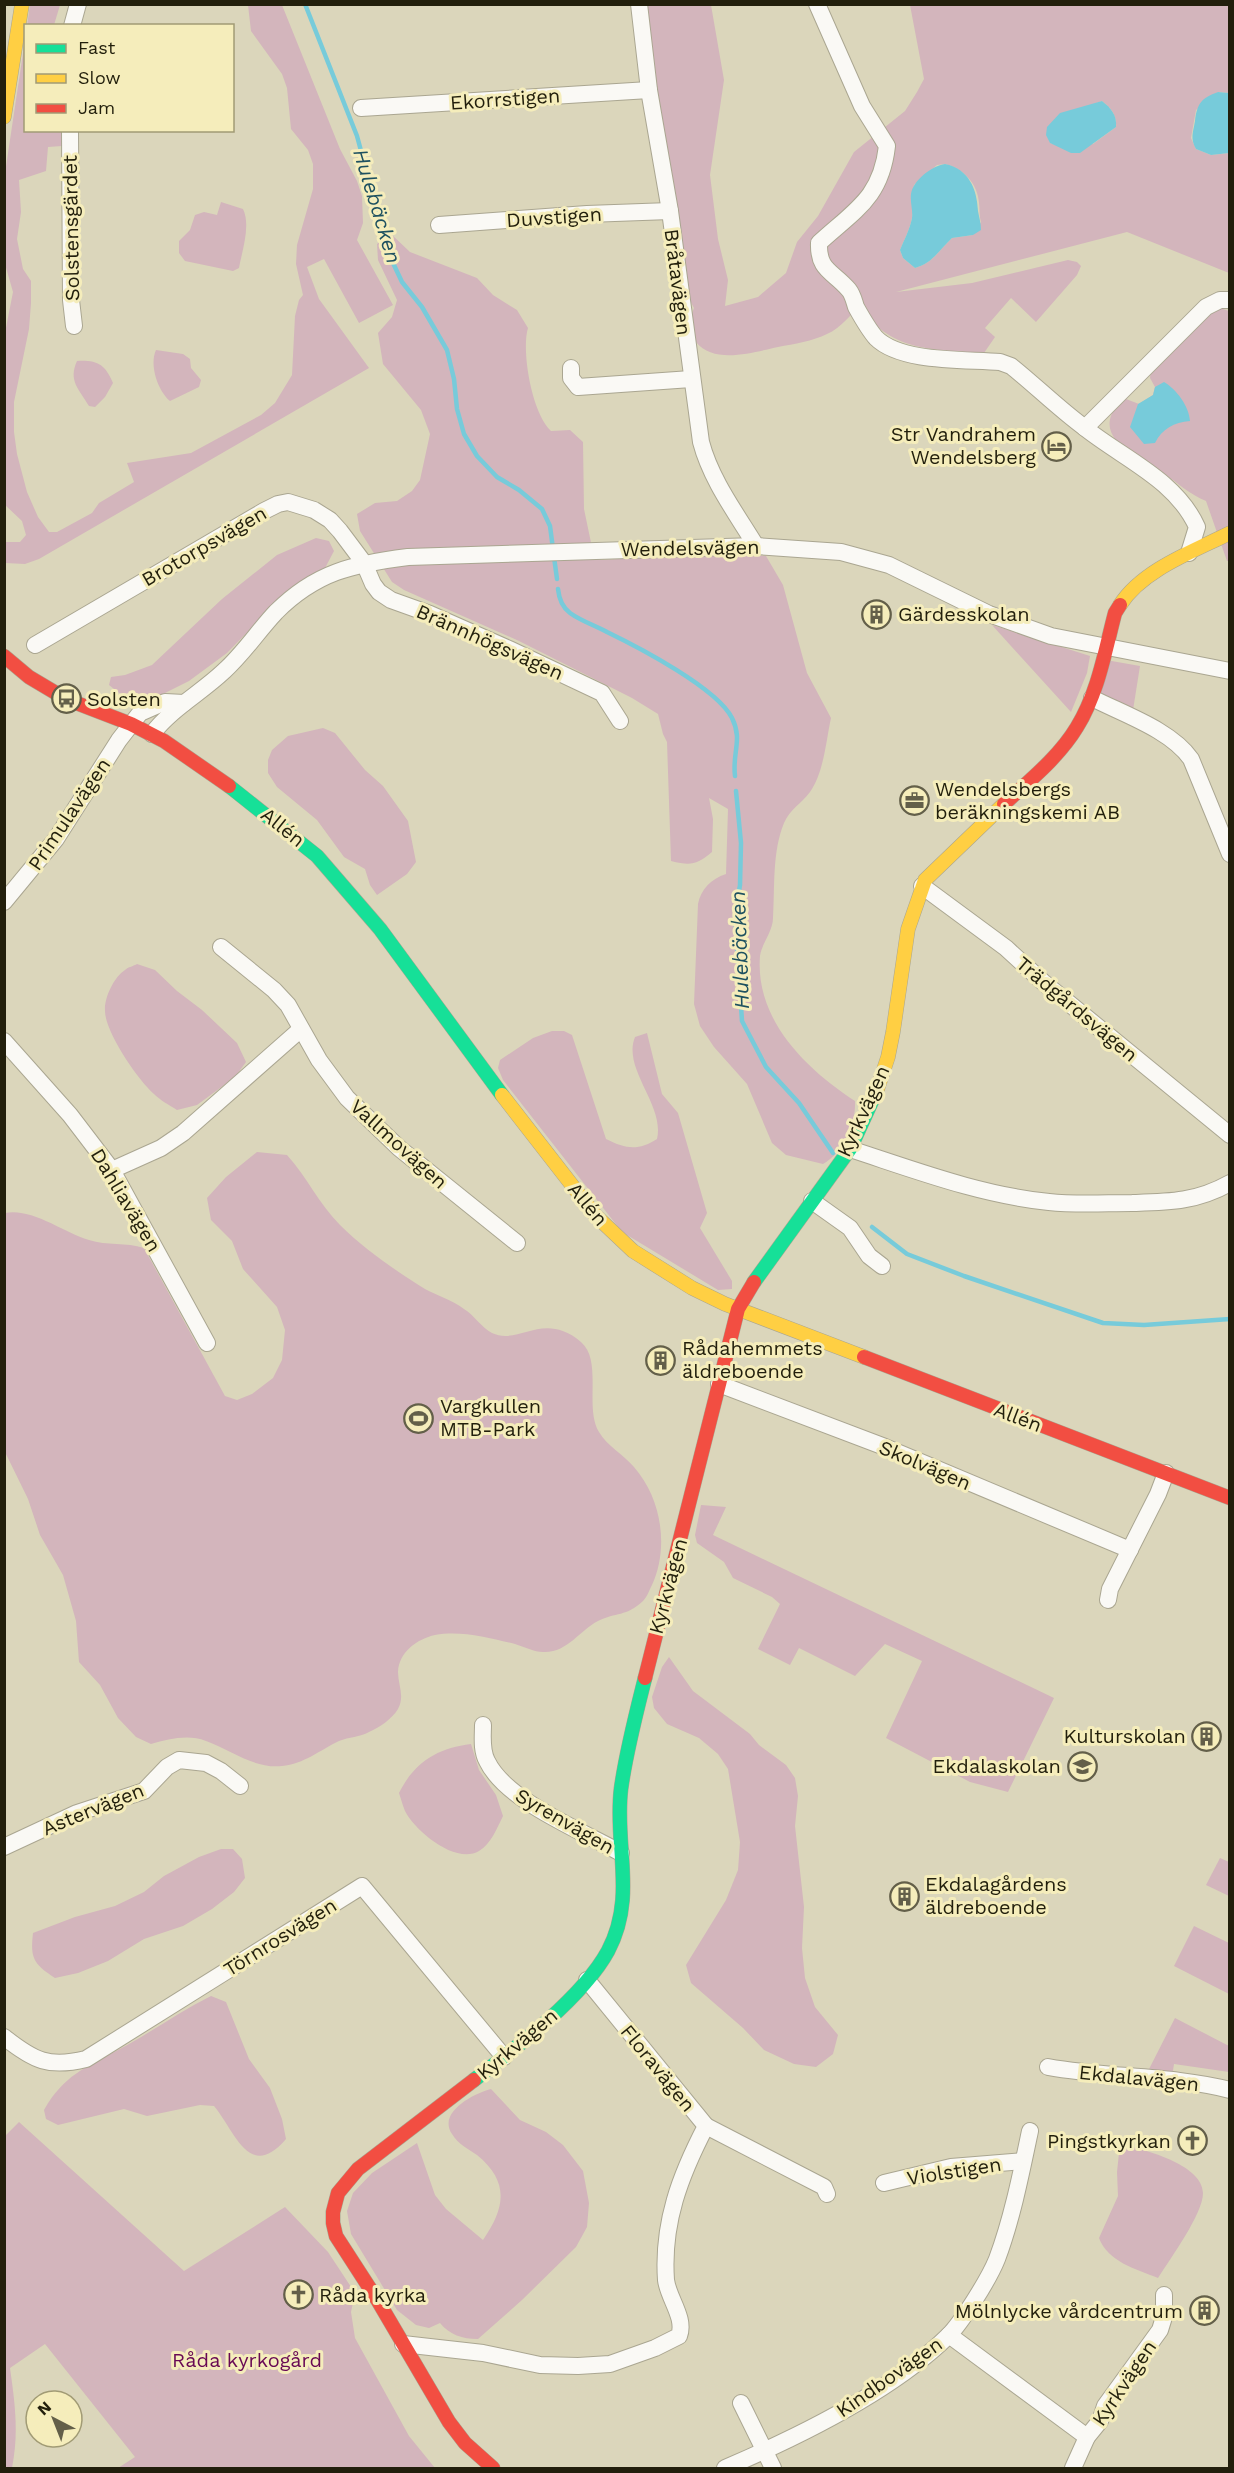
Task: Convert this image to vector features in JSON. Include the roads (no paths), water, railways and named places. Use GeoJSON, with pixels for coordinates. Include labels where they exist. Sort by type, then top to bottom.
{"type":"FeatureCollection","features":[{"type":"Feature","properties":{"kind":"street"},"geometry":{"type":"LineString","coordinates":[[4,117],[8,79],[22,4]]}},
{"type":"Feature","properties":{"kind":"street"},"geometry":{"type":"LineString","coordinates":[[73,24],[78,4]]}},
{"type":"Feature","properties":{"kind":"street","name":"Bråtavägen"},"geometry":{"type":"LineString","coordinates":[[639,4],[649,90],[670,211],[691,379],[705,460],[756,546]]}},
{"type":"Feature","properties":{"kind":"street"},"geometry":{"type":"LineString","coordinates":[[817,4],[862,106],[887,146],[882,176],[871,196],[819,243],[819,258],[851,293],[856,306],[875,337],[886,345],[896,350],[929,357],[1000,362],[1011,366],[1085,428],[1160,480],[1190,510],[1197,527],[1189,553]]}},
{"type":"Feature","properties":{"kind":"street","name":"Ekorrstigen"},"geometry":{"type":"LineString","coordinates":[[361,108],[649,90]]}},
{"type":"Feature","properties":{"kind":"street","name":"Solstensgärdet"},"geometry":{"type":"LineString","coordinates":[[70,132],[71,300],[74,326]]}},
{"type":"Feature","properties":{"kind":"street","name":"Duvstigen"},"geometry":{"type":"LineString","coordinates":[[438,225],[587,214],[670,211]]}},
{"type":"Feature","properties":{"kind":"street"},"geometry":{"type":"LineString","coordinates":[[1085,428],[1206,307],[1220,300],[1230,300]]}},
{"type":"Feature","properties":{"kind":"street"},"geometry":{"type":"LineString","coordinates":[[571,368],[571,378],[578,387],[691,379]]}},
{"type":"Feature","properties":{"kind":"street","name":"Brotorpsvägen"},"geometry":{"type":"LineString","coordinates":[[35,645],[278,504],[288,502],[314,510],[330,520],[364,563]]}},
{"type":"Feature","properties":{"kind":"street","name":"Kyrkvägen"},"geometry":{"type":"LineString","coordinates":[[493,2469],[465,2443],[449,2422],[336,2236],[332,2209],[336,2195],[347,2179],[367,2160],[504,2057],[564,2004],[587,1980],[608,1951],[621,1916],[625,1891],[621,1854],[621,1791],[632,1729],[738,1309],[755,1279],[850,1149],[869,1109],[892,1046],[903,945],[909,918],[922,886],[1065,745],[1077,728],[1092,698],[1115,613],[1129,591],[1138,582],[1230,533]]}},
{"type":"Feature","properties":{"kind":"street","name":"Wendelsvägen"},"geometry":{"type":"LineString","coordinates":[[152,734],[166,717],[236,661],[275,613],[295,595],[324,576],[364,563],[408,556],[756,546],[816,549],[867,558],[895,567],[989,614],[1051,636],[1230,671]]}},
{"type":"Feature","properties":{"kind":"street","name":"Brännhögsvägen"},"geometry":{"type":"LineString","coordinates":[[364,563],[373,584],[379,592],[391,600],[430,614],[602,693],[620,721]]}},
{"type":"Feature","properties":{"kind":"street","name":"Allén"},"geometry":{"type":"LineString","coordinates":[[4,641],[21,658],[47,677],[78,694],[92,708]]}},
{"type":"Feature","properties":{"kind":"street","name":"Allén"},"geometry":{"type":"LineString","coordinates":[[4,656],[46,688],[76,704],[131,723],[152,734],[246,798],[317,856],[380,929],[504,1098],[596,1216],[633,1251],[693,1288],[738,1309],[1230,1498]]}},
{"type":"Feature","properties":{"kind":"street"},"geometry":{"type":"LineString","coordinates":[[1092,698],[1171,738],[1183,748],[1191,759],[1230,854]]}},
{"type":"Feature","properties":{"kind":"street"},"geometry":{"type":"LineString","coordinates":[[131,723],[140,713],[156,706],[171,702],[184,704]]}},
{"type":"Feature","properties":{"kind":"street","name":"Primulavägen"},"geometry":{"type":"LineString","coordinates":[[4,902],[56,839],[131,723]]}},
{"type":"Feature","properties":{"kind":"street","name":"Trädgårdsvägen"},"geometry":{"type":"LineString","coordinates":[[922,886],[1006,948],[1043,982],[1230,1135]]}},
{"type":"Feature","properties":{"kind":"street","name":"Vallmovägen"},"geometry":{"type":"LineString","coordinates":[[221,947],[274,990],[288,1005],[301,1029],[347,1098],[399,1148],[517,1243]]}},
{"type":"Feature","properties":{"kind":"street"},"geometry":{"type":"LineString","coordinates":[[112,1170],[161,1148],[183,1133],[301,1029]]}},
{"type":"Feature","properties":{"kind":"street","name":"Dahliavägen"},"geometry":{"type":"LineString","coordinates":[[4,1041],[63,1107],[112,1170],[207,1343]]}},
{"type":"Feature","properties":{"kind":"street"},"geometry":{"type":"LineString","coordinates":[[850,1149],[947,1181],[992,1193],[1050,1202],[1178,1201],[1200,1197],[1230,1183]]}},
{"type":"Feature","properties":{"kind":"street"},"geometry":{"type":"LineString","coordinates":[[812,1201],[850,1228],[869,1256],[882,1266]]}},
{"type":"Feature","properties":{"kind":"street","name":"Skolvägen"},"geometry":{"type":"LineString","coordinates":[[719,1384],[885,1447],[1130,1550]]}},
{"type":"Feature","properties":{"kind":"street"},"geometry":{"type":"LineString","coordinates":[[1108,1600],[1110,1588],[1166,1473]]}},
{"type":"Feature","properties":{"kind":"street","name":"Syrenvägen"},"geometry":{"type":"LineString","coordinates":[[483,1725],[485,1758],[496,1776],[515,1794],[621,1854]]}},
{"type":"Feature","properties":{"kind":"street","name":"Astervägen"},"geometry":{"type":"LineString","coordinates":[[4,1847],[76,1813],[144,1791],[167,1767],[179,1760],[206,1763],[240,1786]]}},
{"type":"Feature","properties":{"kind":"street","name":"Törnrosvägen"},"geometry":{"type":"LineString","coordinates":[[4,2037],[20,2050],[54,2064],[86,2059],[362,1886],[504,2057]]}},
{"type":"Feature","properties":{"kind":"street","name":"Floravägen"},"geometry":{"type":"LineString","coordinates":[[403,2344],[483,2354],[540,2365],[578,2366],[610,2364],[676,2340],[681,2330],[666,2283],[665,2247],[669,2214],[692,2153],[706,2126],[587,1980]]}},
{"type":"Feature","properties":{"kind":"street","name":"Ekdalavägen"},"geometry":{"type":"LineString","coordinates":[[1048,2067],[1211,2085],[1230,2090]]}},
{"type":"Feature","properties":{"kind":"street"},"geometry":{"type":"LineString","coordinates":[[706,2126],[824,2187],[826,2194]]}},
{"type":"Feature","properties":{"kind":"street","name":"Kindbovägen"},"geometry":{"type":"LineString","coordinates":[[725,2469],[765,2452],[848,2408],[915,2363],[949,2335],[980,2290],[996,2261],[1030,2131]]}},
{"type":"Feature","properties":{"kind":"street","name":"Violstigen"},"geometry":{"type":"LineString","coordinates":[[884,2183],[951,2167],[1023,2161]]}},
{"type":"Feature","properties":{"kind":"street","name":"Kyrkvägen"},"geometry":{"type":"LineString","coordinates":[[1073,2469],[1087,2438],[1100,2421],[1105,2406],[1160,2330],[1164,2318],[1164,2295]]}},
{"type":"Feature","properties":{"kind":"street"},"geometry":{"type":"LineString","coordinates":[[949,2335],[1087,2438]]}},
{"type":"Feature","properties":{"kind":"street"},"geometry":{"type":"LineString","coordinates":[[741,2403],[773,2469]]}},
{"type":"Feature","properties":{"kind":"water"},"geometry":{"type":"Polygon","coordinates":[[[1218,92],[1229,93],[1229,153],[1211,155],[1196,149],[1193,135],[1199,106],[1204,99],[1218,92]]]}},
{"type":"Feature","properties":{"kind":"water"},"geometry":{"type":"Polygon","coordinates":[[[1102,101],[1113,112],[1116,127],[1080,153],[1071,153],[1050,143],[1046,135],[1047,127],[1060,113],[1102,101]]]}},
{"type":"Feature","properties":{"kind":"water"},"geometry":{"type":"Polygon","coordinates":[[[945,164],[960,170],[970,181],[976,195],[981,230],[973,235],[952,238],[931,259],[915,268],[903,258],[900,250],[912,218],[913,189],[924,174],[945,164]]]}},
{"type":"Feature","properties":{"kind":"water"},"geometry":{"type":"Polygon","coordinates":[[[1164,382],[1182,399],[1190,421],[1169,427],[1155,443],[1144,444],[1130,427],[1138,404],[1153,395],[1155,387],[1164,382]]]}},
{"type":"Feature","properties":{"kind":"waterway","name":"Hulebäcken"},"geometry":{"type":"LineString","coordinates":[[305,4],[357,136],[385,246],[402,282],[422,307],[447,350],[454,379],[457,409],[464,434],[477,456],[497,477],[519,490],[542,509],[550,526],[553,549]]}},
{"type":"Feature","properties":{"kind":"waterway","name":"Hulebäcken"},"geometry":{"type":"LineString","coordinates":[[554,557],[557,579]]}},
{"type":"Feature","properties":{"kind":"waterway","name":"Hulebäcken"},"geometry":{"type":"LineString","coordinates":[[558,589],[561,602],[570,613],[676,669],[724,706],[732,718],[737,733],[735,776]]}},
{"type":"Feature","properties":{"kind":"waterway","name":"Hulebäcken"},"geometry":{"type":"LineString","coordinates":[[736,791],[741,843],[740,885],[735,915],[742,1021],[766,1067],[799,1103],[833,1153]]}},
{"type":"Feature","properties":{"kind":"waterway","name":"Hulebäcken"},"geometry":{"type":"LineString","coordinates":[[872,1227],[907,1254],[964,1276],[1103,1323],[1144,1325],[1230,1319]]}},
{"type":"Feature","properties":{"kind":"place","name":"Str Vandrahem Wendelsberg"},"geometry":{"type":"Point","coordinates":[1057,446]}},
{"type":"Feature","properties":{"kind":"place","name":"Gärdesskolan"},"geometry":{"type":"Point","coordinates":[877,614]}},
{"type":"Feature","properties":{"kind":"place","name":"Solsten"},"geometry":{"type":"Point","coordinates":[66,699]}},
{"type":"Feature","properties":{"kind":"place","name":"Wendelsbergs beräkningskemi AB"},"geometry":{"type":"Point","coordinates":[914,800]}},
{"type":"Feature","properties":{"kind":"place","name":"Rådahemmets äldreboende"},"geometry":{"type":"Point","coordinates":[661,1360]}},
{"type":"Feature","properties":{"kind":"place","name":"Vargkullen MTB-Park"},"geometry":{"type":"Point","coordinates":[419,1418]}},
{"type":"Feature","properties":{"kind":"place","name":"Kulturskolan"},"geometry":{"type":"Point","coordinates":[1207,1736]}},
{"type":"Feature","properties":{"kind":"place","name":"Ekdalaskolan"},"geometry":{"type":"Point","coordinates":[1082,1766]}},
{"type":"Feature","properties":{"kind":"place","name":"Ekdalagårdens äldreboende"},"geometry":{"type":"Point","coordinates":[904,1896]}},
{"type":"Feature","properties":{"kind":"place","name":"Pingstkyrkan"},"geometry":{"type":"Point","coordinates":[1192,2141]}},
{"type":"Feature","properties":{"kind":"place","name":"Råda kyrka"},"geometry":{"type":"Point","coordinates":[298,2295]}},
{"type":"Feature","properties":{"kind":"place","name":"Mölnlycke vårdcentrum"},"geometry":{"type":"Point","coordinates":[1204,2311]}},
{"type":"Feature","properties":{"kind":"park label","name":"Råda kyrkogård"},"geometry":{"type":"Point","coordinates":[247,2360]}}]}
